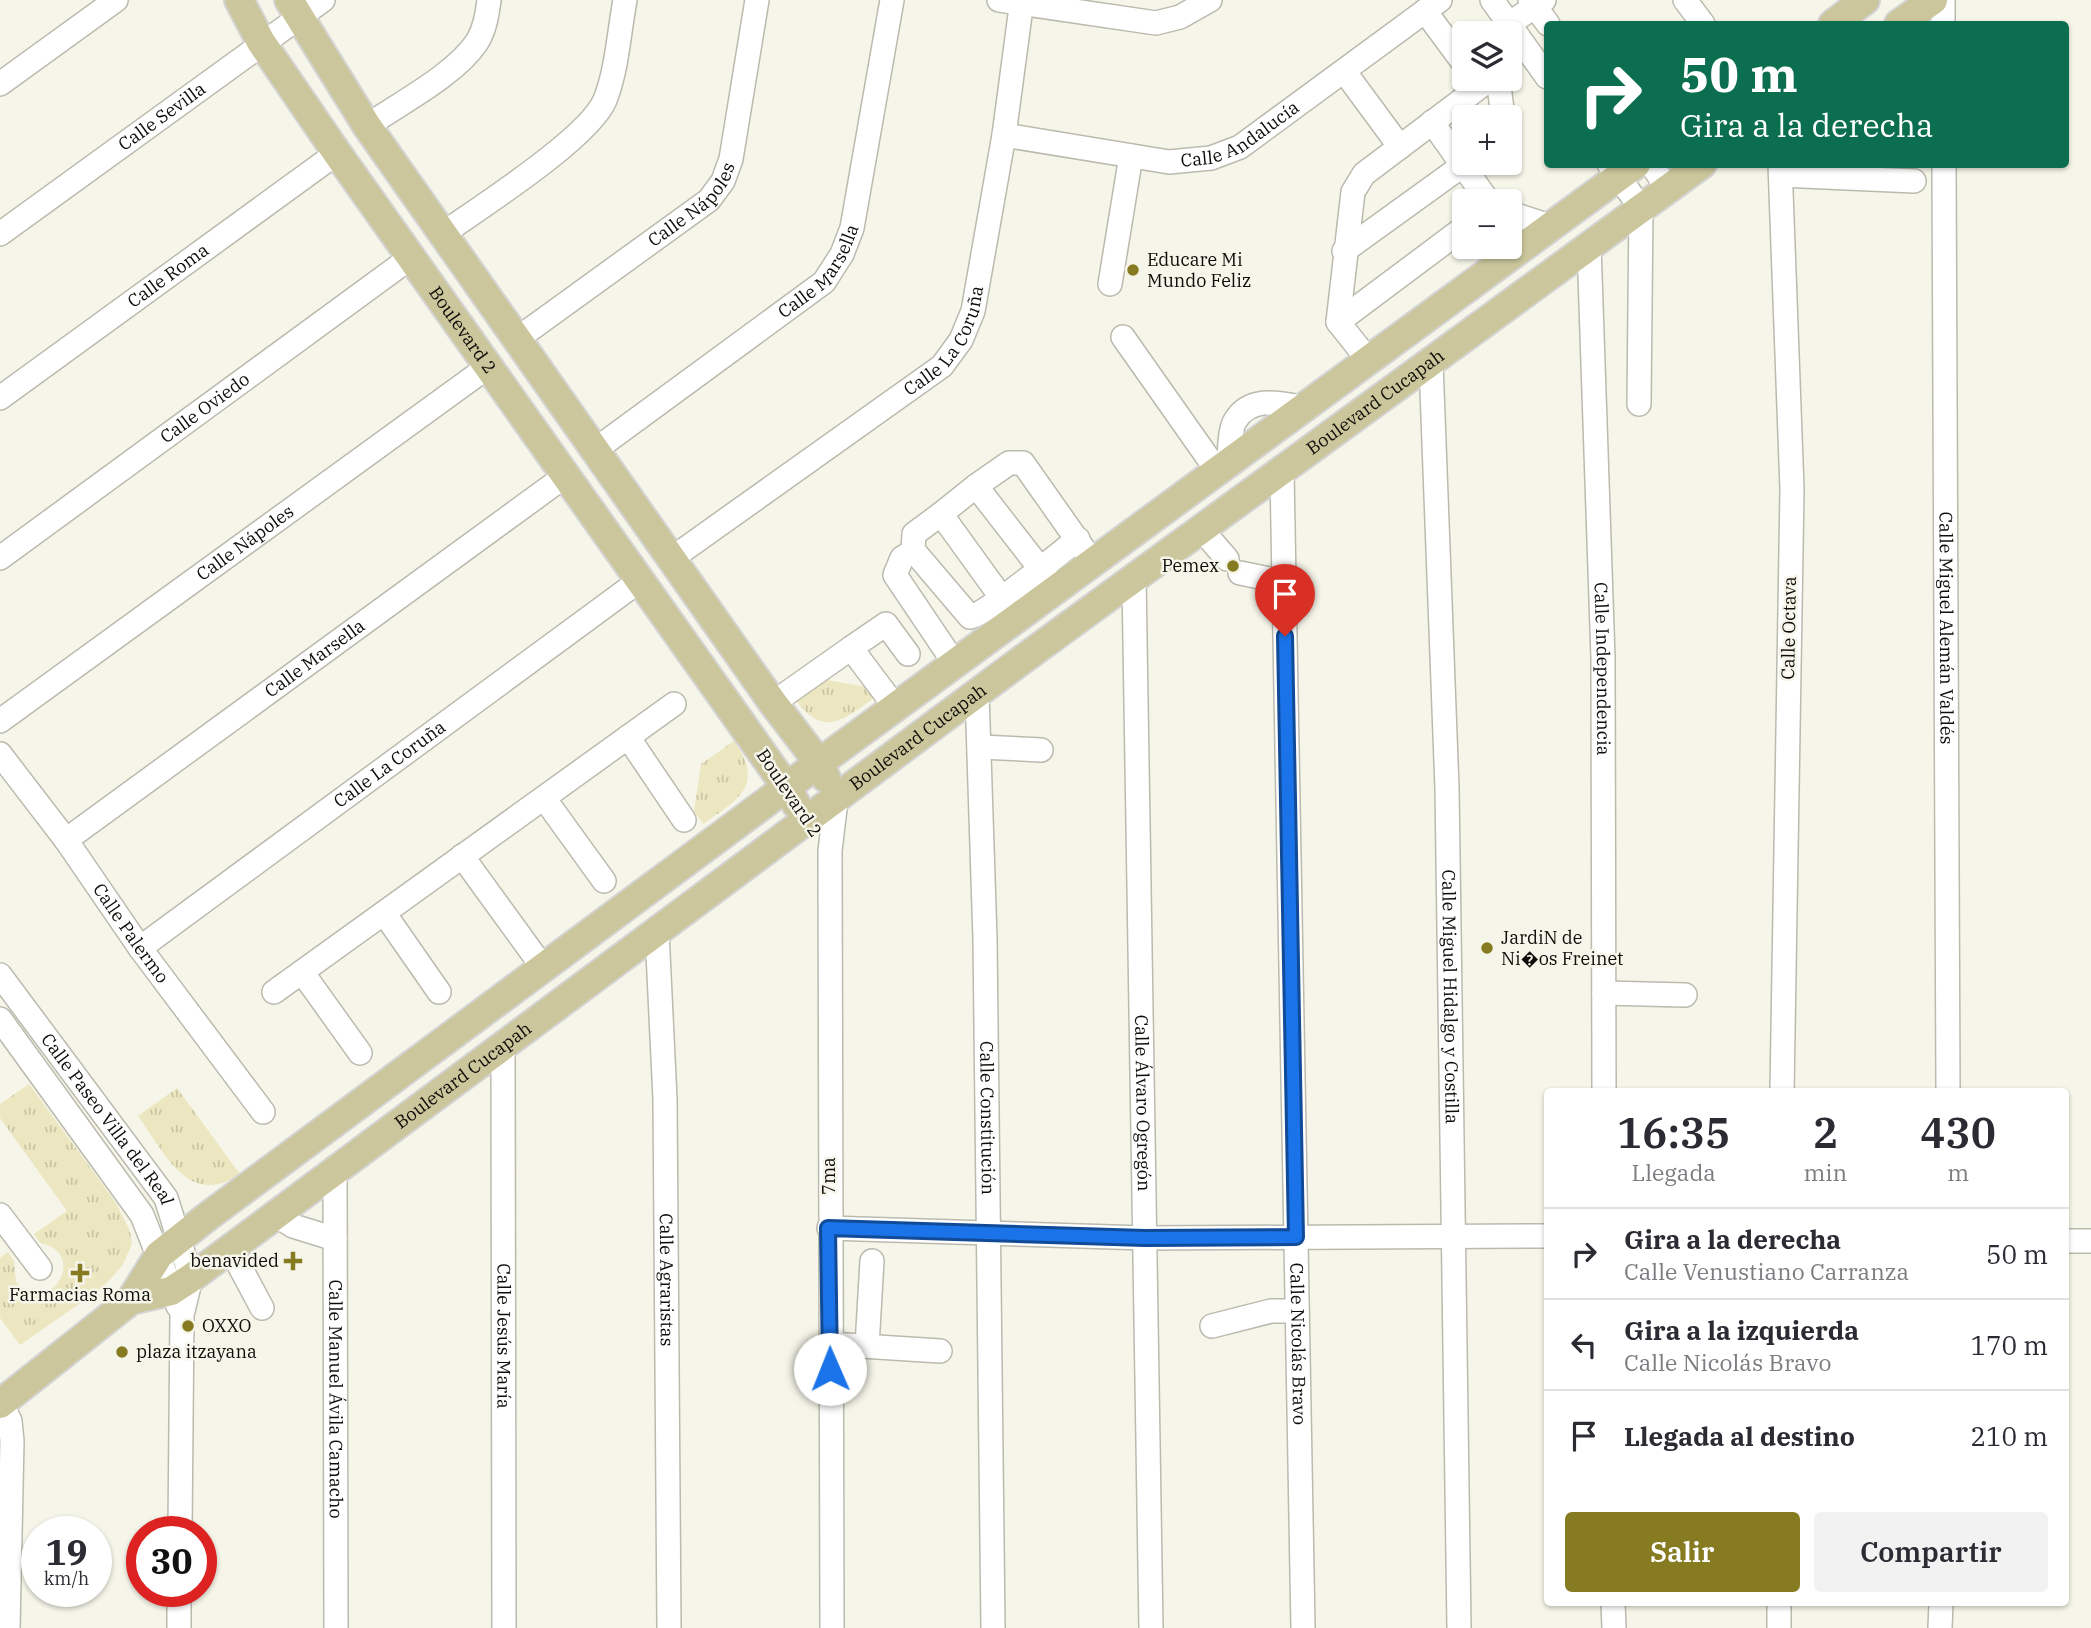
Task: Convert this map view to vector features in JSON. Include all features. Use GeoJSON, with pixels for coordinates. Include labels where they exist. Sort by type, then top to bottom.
{"type":"FeatureCollection","features":[{"type":"Feature","properties":{"kind":"main road","name":"Boulevard 2"},"geometry":{"type":"LineString","coordinates":[[239,0],[261,42],[337,153],[639,582],[788,788],[805,822]]}},
{"type":"Feature","properties":{"kind":"main road"},"geometry":{"type":"LineString","coordinates":[[1837,21],[1866,0]]}},
{"type":"Feature","properties":{"kind":"main road"},"geometry":{"type":"LineString","coordinates":[[1903,21],[1933,0]]}},
{"type":"Feature","properties":{"kind":"main road","name":"Boulevard 2"},"geometry":{"type":"LineString","coordinates":[[293,9],[367,126],[773,703],[819,763],[836,800]]}},
{"type":"Feature","properties":{"kind":"main road","name":"Boulevard Cucapah"},"geometry":{"type":"LineString","coordinates":[[131,1300],[181,1295],[230,1248],[335,1168],[836,800],[1014,665],[1283,472],[1697,168]]}},
{"type":"Feature","properties":{"kind":"main road","name":"Boulevard Cucapah"},"geometry":{"type":"LineString","coordinates":[[1,1402],[131,1300],[159,1255],[896,708],[955,663],[1048,578],[1092,563],[1553,227],[1621,169]]}},
{"type":"Feature","properties":{"kind":"main road"},"geometry":{"type":"LineString","coordinates":[[1314,449],[1360,399],[1369,380],[1370,362]]}},
{"type":"Feature","properties":{"kind":"main road"},"geometry":{"type":"LineString","coordinates":[[1014,665],[1086,582],[1092,563]]}},
{"type":"Feature","properties":{"kind":"street"},"geometry":{"type":"LineString","coordinates":[[0,85],[116,0]]}},
{"type":"Feature","properties":{"kind":"street","name":"Calle Sevilla"},"geometry":{"type":"LineString","coordinates":[[0,234],[261,42],[293,9],[323,0]]}},
{"type":"Feature","properties":{"kind":"street"},"geometry":{"type":"LineString","coordinates":[[367,126],[460,62],[476,42],[485,24],[489,0]]}},
{"type":"Feature","properties":{"kind":"street"},"geometry":{"type":"LineString","coordinates":[[444,233],[575,138],[594,119],[605,99],[625,0]]}},
{"type":"Feature","properties":{"kind":"street","name":"Calle Nápoles"},"geometry":{"type":"LineString","coordinates":[[517,339],[709,200],[723,181],[731,159],[757,0]]}},
{"type":"Feature","properties":{"kind":"street","name":"Calle Marsella"},"geometry":{"type":"LineString","coordinates":[[595,450],[824,282],[842,254],[852,228],[892,0]]}},
{"type":"Feature","properties":{"kind":"street"},"geometry":{"type":"LineString","coordinates":[[1014,1],[1157,11],[1180,17],[1210,0]]}},
{"type":"Feature","properties":{"kind":"street"},"geometry":{"type":"LineString","coordinates":[[1492,0],[1507,21]]}},
{"type":"Feature","properties":{"kind":"street"},"geometry":{"type":"LineString","coordinates":[[1685,0],[1701,21]]}},
{"type":"Feature","properties":{"kind":"street"},"geometry":{"type":"LineString","coordinates":[[1943,0],[1943,21]]}},
{"type":"Feature","properties":{"kind":"street","name":"Calle La Coruña"},"geometry":{"type":"LineString","coordinates":[[671,559],[942,366],[961,340],[973,311],[1004,135],[1014,1]]}},
{"type":"Feature","properties":{"kind":"street"},"geometry":{"type":"LineString","coordinates":[[1432,5],[1452,41]]}},
{"type":"Feature","properties":{"kind":"street","name":"Calle Andalucía"},"geometry":{"type":"LineString","coordinates":[[1004,135],[1169,162],[1211,158],[1240,147],[1432,5]]}},
{"type":"Feature","properties":{"kind":"street"},"geometry":{"type":"LineString","coordinates":[[1515,21],[1539,8]]}},
{"type":"Feature","properties":{"kind":"street"},"geometry":{"type":"LineString","coordinates":[[1522,59],[1544,75]]}},
{"type":"Feature","properties":{"kind":"street"},"geometry":{"type":"LineString","coordinates":[[1344,71],[1400,147]]}},
{"type":"Feature","properties":{"kind":"street"},"geometry":{"type":"LineString","coordinates":[[1370,362],[1338,322],[1344,251],[1353,192],[1357,182],[1473,91]]}},
{"type":"Feature","properties":{"kind":"street"},"geometry":{"type":"LineString","coordinates":[[1432,122],[1452,148]]}},
{"type":"Feature","properties":{"kind":"street","name":"Calle Roma"},"geometry":{"type":"LineString","coordinates":[[0,398],[337,153]]}},
{"type":"Feature","properties":{"kind":"street"},"geometry":{"type":"LineString","coordinates":[[1110,284],[1131,156]]}},
{"type":"Feature","properties":{"kind":"street"},"geometry":{"type":"LineString","coordinates":[[1654,168],[1668,189]]}},
{"type":"Feature","properties":{"kind":"street","name":"Calle Miguel Alemán Valdés"},"geometry":{"type":"LineString","coordinates":[[1944,168],[1948,1088]]}},
{"type":"Feature","properties":{"kind":"street"},"geometry":{"type":"LineString","coordinates":[[1621,169],[1641,208],[1639,404]]}},
{"type":"Feature","properties":{"kind":"street"},"geometry":{"type":"LineString","coordinates":[[1781,169],[1914,181]]}},
{"type":"Feature","properties":{"kind":"street","name":"Calle Octava"},"geometry":{"type":"LineString","coordinates":[[1781,169],[1792,489],[1782,1088]]}},
{"type":"Feature","properties":{"kind":"street"},"geometry":{"type":"LineString","coordinates":[[1344,251],[1452,173]]}},
{"type":"Feature","properties":{"kind":"street"},"geometry":{"type":"LineString","coordinates":[[1522,217],[1553,227]]}},
{"type":"Feature","properties":{"kind":"street"},"geometry":{"type":"LineString","coordinates":[[1338,322],[1452,236]]}},
{"type":"Feature","properties":{"kind":"street","name":"Calle Independencia"},"geometry":{"type":"LineString","coordinates":[[1589,245],[1603,658],[1604,1088]]}},
{"type":"Feature","properties":{"kind":"street","name":"Calle Oviedo"},"geometry":{"type":"LineString","coordinates":[[0,558],[410,258]]}},
{"type":"Feature","properties":{"kind":"street"},"geometry":{"type":"LineString","coordinates":[[1123,337],[1223,468]]}},
{"type":"Feature","properties":{"kind":"street","name":"Calle Miguel Hidalgo y Costilla"},"geometry":{"type":"LineString","coordinates":[[1431,363],[1446,774],[1456,1235],[1459,1628]]}},
{"type":"Feature","properties":{"kind":"street","name":"Calle Nápoles"},"geometry":{"type":"LineString","coordinates":[[0,721],[489,366]]}},
{"type":"Feature","properties":{"kind":"street"},"geometry":{"type":"LineString","coordinates":[[1078,539],[1048,578],[1001,597],[970,617],[914,551],[914,534],[1009,463],[1023,463],[1078,539],[1092,563]]}},
{"type":"Feature","properties":{"kind":"street","name":"Calle Nicolás Bravo"},"geometry":{"type":"LineString","coordinates":[[1283,472],[1303,1628]]}},
{"type":"Feature","properties":{"kind":"street","name":"Calle Marsella"},"geometry":{"type":"LineString","coordinates":[[66,840],[565,476]]}},
{"type":"Feature","properties":{"kind":"street"},"geometry":{"type":"LineString","coordinates":[[976,486],[1048,578]]}},
{"type":"Feature","properties":{"kind":"street"},"geometry":{"type":"LineString","coordinates":[[941,514],[1001,597]]}},
{"type":"Feature","properties":{"kind":"street"},"geometry":{"type":"LineString","coordinates":[[1202,530],[1233,566],[1284,582]]}},
{"type":"Feature","properties":{"kind":"street"},"geometry":{"type":"LineString","coordinates":[[914,551],[902,558],[895,575],[955,663]]}},
{"type":"Feature","properties":{"kind":"street","name":"Calle Álvaro Ogregón"},"geometry":{"type":"LineString","coordinates":[[1134,578],[1151,1628]]}},
{"type":"Feature","properties":{"kind":"street","name":"Calle La Coruña"},"geometry":{"type":"LineString","coordinates":[[140,948],[639,582]]}},
{"type":"Feature","properties":{"kind":"street"},"geometry":{"type":"LineString","coordinates":[[773,703],[886,624],[908,654]]}},
{"type":"Feature","properties":{"kind":"street"},"geometry":{"type":"LineString","coordinates":[[851,648],[896,708]]}},
{"type":"Feature","properties":{"kind":"street","name":"Calle Constitución"},"geometry":{"type":"LineString","coordinates":[[977,693],[981,747],[993,1628]]}},
{"type":"Feature","properties":{"kind":"street"},"geometry":{"type":"LineString","coordinates":[[274,992],[674,704]]}},
{"type":"Feature","properties":{"kind":"street"},"geometry":{"type":"LineString","coordinates":[[628,737],[684,820]]}},
{"type":"Feature","properties":{"kind":"street"},"geometry":{"type":"LineString","coordinates":[[981,747],[1041,750]]}},
{"type":"Feature","properties":{"kind":"street","name":"Calle Palermo"},"geometry":{"type":"LineString","coordinates":[[0,754],[66,840],[140,948],[264,1112]]}},
{"type":"Feature","properties":{"kind":"street"},"geometry":{"type":"LineString","coordinates":[[544,798],[604,881]]}},
{"type":"Feature","properties":{"kind":"street","name":"Boulevard 2"},"geometry":{"type":"LineString","coordinates":[[830,851],[836,800]]}},
{"type":"Feature","properties":{"kind":"street","name":"Boulevard 2"},"geometry":{"type":"LineString","coordinates":[[805,822],[830,851]]}},
{"type":"Feature","properties":{"kind":"street","name":"7ma"},"geometry":{"type":"LineString","coordinates":[[830,851],[828,1228],[832,1628]]}},
{"type":"Feature","properties":{"kind":"street"},"geometry":{"type":"LineString","coordinates":[[462,856],[544,969]]}},
{"type":"Feature","properties":{"kind":"street"},"geometry":{"type":"LineString","coordinates":[[384,913],[439,992]]}},
{"type":"Feature","properties":{"kind":"street","name":"Calle Agraristas"},"geometry":{"type":"LineString","coordinates":[[657,932],[665,1099],[668,1628]]}},
{"type":"Feature","properties":{"kind":"street"},"geometry":{"type":"LineString","coordinates":[[302,972],[360,1053]]}},
{"type":"Feature","properties":{"kind":"street","name":"Calle Paseo Villa del Real"},"geometry":{"type":"LineString","coordinates":[[0,975],[166,1198],[181,1238],[181,1295]]}},
{"type":"Feature","properties":{"kind":"street"},"geometry":{"type":"LineString","coordinates":[[1604,993],[1685,995]]}},
{"type":"Feature","properties":{"kind":"street","name":"Calle Paseo Villa del Real"},"geometry":{"type":"LineString","coordinates":[[0,1019],[142,1215],[159,1255],[181,1295]]}},
{"type":"Feature","properties":{"kind":"street","name":"Calle Jesús María"},"geometry":{"type":"LineString","coordinates":[[503,1044],[504,1628]]}},
{"type":"Feature","properties":{"kind":"street","name":"Calle Manuel Ávila Camacho"},"geometry":{"type":"LineString","coordinates":[[335,1168],[336,1628]]}},
{"type":"Feature","properties":{"kind":"street"},"geometry":{"type":"LineString","coordinates":[[274,1214],[293,1226],[335,1239]]}},
{"type":"Feature","properties":{"kind":"street"},"geometry":{"type":"LineString","coordinates":[[0,1215],[40,1268]]}},
{"type":"Feature","properties":{"kind":"street"},"geometry":{"type":"LineString","coordinates":[[828,1228],[1145,1238],[1544,1236]]}},
{"type":"Feature","properties":{"kind":"street"},"geometry":{"type":"LineString","coordinates":[[2069,1241],[2091,1241]]}},
{"type":"Feature","properties":{"kind":"street"},"geometry":{"type":"LineString","coordinates":[[230,1248],[262,1308]]}},
{"type":"Feature","properties":{"kind":"street"},"geometry":{"type":"LineString","coordinates":[[867,1346],[872,1261]]}},
{"type":"Feature","properties":{"kind":"street"},"geometry":{"type":"LineString","coordinates":[[180,1516],[181,1295]]}},
{"type":"Feature","properties":{"kind":"street"},"geometry":{"type":"LineString","coordinates":[[1212,1326],[1271,1311],[1297,1311]]}},
{"type":"Feature","properties":{"kind":"street"},"geometry":{"type":"LineString","coordinates":[[830,1343],[940,1351]]}},
{"type":"Feature","properties":{"kind":"street"},"geometry":{"type":"LineString","coordinates":[[1,1402],[10,1422],[12,1441],[8,1628]]}},
{"type":"Feature","properties":{"kind":"street"},"geometry":{"type":"LineString","coordinates":[[1613,1606],[1614,1628]]}},
{"type":"Feature","properties":{"kind":"street"},"geometry":{"type":"LineString","coordinates":[[1779,1606],[1779,1628]]}},
{"type":"Feature","properties":{"kind":"street"},"geometry":{"type":"LineString","coordinates":[[1940,1628],[1941,1606]]}},
{"type":"Feature","properties":{"kind":"street"},"geometry":{"type":"LineString","coordinates":[[179,1607],[179,1628]]}},
{"type":"Feature","properties":{"kind":"green space"},"geometry":{"type":"Polygon","coordinates":[[[816,678],[867,687],[874,698],[840,720],[821,721],[812,717],[792,695],[816,678]]]}},
{"type":"Feature","properties":{"kind":"green space"},"geometry":{"type":"Polygon","coordinates":[[[734,741],[747,769],[744,790],[727,807],[703,824],[694,811],[701,764],[734,741]]]}},
{"type":"Feature","properties":{"kind":"green space"},"geometry":{"type":"Polygon","coordinates":[[[29,1084],[116,1203],[130,1231],[132,1244],[122,1266],[102,1288],[20,1345],[0,1318],[0,1258],[8,1252],[14,1261],[16,1281],[29,1292],[41,1294],[51,1289],[59,1281],[63,1270],[62,1258],[55,1249],[40,1243],[34,1234],[67,1211],[0,1118],[0,1104],[29,1084]]]}},
{"type":"Feature","properties":{"kind":"green space"},"geometry":{"type":"Polygon","coordinates":[[[177,1088],[240,1174],[222,1183],[206,1185],[192,1181],[168,1160],[138,1116],[177,1088]]]}},
{"type":"Feature","properties":{"kind":"place","name":"Educare Mi Mundo Feliz"},"geometry":{"type":"Point","coordinates":[1133,270]}},
{"type":"Feature","properties":{"kind":"place","name":"Pemex"},"geometry":{"type":"Point","coordinates":[1233,566]}},
{"type":"Feature","properties":{"kind":"place","name":"JardiN de Ni�os Freinet"},"geometry":{"type":"Point","coordinates":[1487,948]}},
{"type":"Feature","properties":{"kind":"place","name":"benavided"},"geometry":{"type":"Point","coordinates":[293,1261]}},
{"type":"Feature","properties":{"kind":"place","name":"Farmacias Roma"},"geometry":{"type":"Point","coordinates":[80,1273]}},
{"type":"Feature","properties":{"kind":"place","name":"OXXO"},"geometry":{"type":"Point","coordinates":[188,1326]}},
{"type":"Feature","properties":{"kind":"place","name":"plaza itzayana"},"geometry":{"type":"Point","coordinates":[122,1352]}},
{"type":"Feature","properties":{"kind":"route"},"geometry":{"type":"LineString","coordinates":[[830,1369],[828,1228],[1145,1238],[1296,1237],[1285,636]]}}]}
